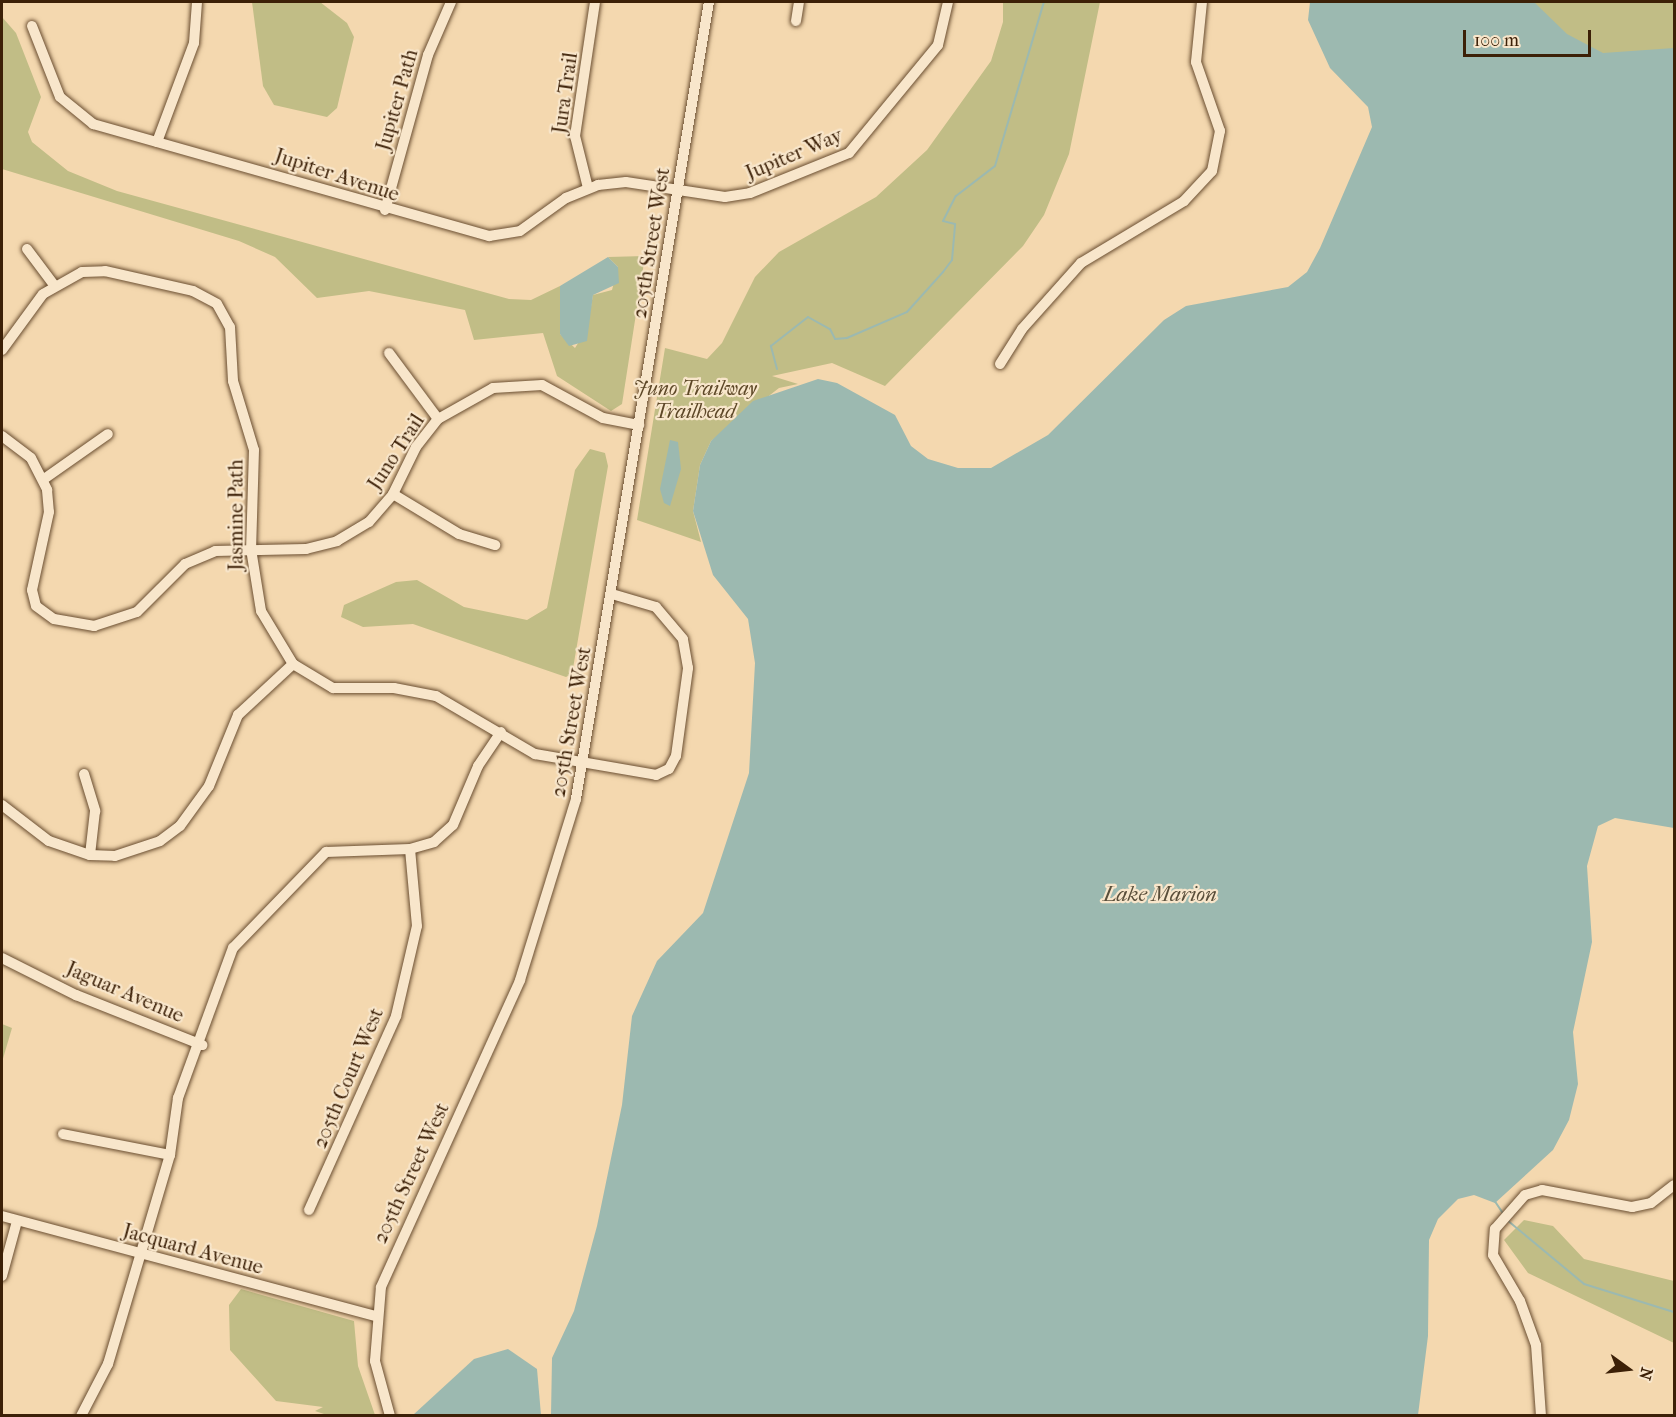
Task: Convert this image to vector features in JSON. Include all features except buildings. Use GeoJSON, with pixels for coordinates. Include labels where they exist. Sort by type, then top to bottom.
{"type":"FeatureCollection","features":[{"type":"Feature","properties":{"kind":"street"},"geometry":{"type":"LineString","coordinates":[[157,142],[194,43],[197,2]]}},
{"type":"Feature","properties":{"kind":"street","name":"Jupiter Path"},"geometry":{"type":"LineString","coordinates":[[385,210],[425,63],[451,2]]}},
{"type":"Feature","properties":{"kind":"street","name":"Jura Trail"},"geometry":{"type":"LineString","coordinates":[[588,188],[575,136],[595,2]]}},
{"type":"Feature","properties":{"kind":"street","name":"205th Street West"},"geometry":{"type":"LineString","coordinates":[[390,1416],[375,1361],[375,1316],[391,1259],[520,980],[584,764],[709,2]]}},
{"type":"Feature","properties":{"kind":"street"},"geometry":{"type":"LineString","coordinates":[[796,21],[799,2]]}},
{"type":"Feature","properties":{"kind":"street","name":"Jupiter Way"},"geometry":{"type":"LineString","coordinates":[[678,189],[725,196],[750,193],[849,153],[938,45],[948,2]]}},
{"type":"Feature","properties":{"kind":"street"},"geometry":{"type":"LineString","coordinates":[[1000,364],[1022,329],[1081,263],[1189,198],[1212,171],[1220,131],[1196,62],[1202,2]]}},
{"type":"Feature","properties":{"kind":"street","name":"Jupiter Avenue"},"geometry":{"type":"LineString","coordinates":[[32,26],[56,90],[71,110],[93,124],[316,185],[385,210],[472,234],[505,235],[534,224],[588,188],[626,182],[678,189]]}},
{"type":"Feature","properties":{"kind":"street"},"geometry":{"type":"LineString","coordinates":[[27,249],[54,285]]}},
{"type":"Feature","properties":{"kind":"street","name":"Jasmine Path"},"geometry":{"type":"LineString","coordinates":[[2,350],[26,311],[54,285],[75,274],[105,271],[198,292],[220,308],[230,327],[233,381],[254,450],[250,549],[261,611],[293,664],[333,688],[394,688],[436,696],[535,754],[656,775],[669,769],[676,756],[688,668],[683,639],[657,607],[612,594]]}},
{"type":"Feature","properties":{"kind":"street"},"geometry":{"type":"LineString","coordinates":[[389,353],[438,419]]}},
{"type":"Feature","properties":{"kind":"street","name":"Juno Trail"},"geometry":{"type":"LineString","coordinates":[[44,479],[49,512],[32,596],[39,611],[54,619],[88,626],[115,622],[143,607],[185,564],[215,551],[306,549],[337,541],[369,522],[393,494],[416,447],[438,419],[474,395],[528,384],[556,388],[603,418],[639,425]]}},
{"type":"Feature","properties":{"kind":"street"},"geometry":{"type":"LineString","coordinates":[[2,436],[26,452],[44,479],[108,434]]}},
{"type":"Feature","properties":{"kind":"street"},"geometry":{"type":"LineString","coordinates":[[393,494],[459,534],[495,545]]}},
{"type":"Feature","properties":{"kind":"street"},"geometry":{"type":"LineString","coordinates":[[2,805],[49,842],[90,855],[138,851],[180,826],[209,786],[238,715],[293,664]]}},
{"type":"Feature","properties":{"kind":"street"},"geometry":{"type":"LineString","coordinates":[[81,1416],[108,1364],[138,1253],[170,1155],[178,1098],[202,1045],[233,948],[314,861],[341,848],[410,849],[434,842],[453,825],[478,766],[501,732]]}},
{"type":"Feature","properties":{"kind":"street"},"geometry":{"type":"LineString","coordinates":[[84,774],[95,811],[90,855]]}},
{"type":"Feature","properties":{"kind":"street","name":"205th Court West"},"geometry":{"type":"LineString","coordinates":[[309,1210],[396,1016],[417,926],[410,849]]}},
{"type":"Feature","properties":{"kind":"street","name":"Jaguar Avenue"},"geometry":{"type":"LineString","coordinates":[[2,958],[76,995],[202,1045]]}},
{"type":"Feature","properties":{"kind":"street"},"geometry":{"type":"LineString","coordinates":[[63,1134],[170,1155]]}},
{"type":"Feature","properties":{"kind":"street"},"geometry":{"type":"LineString","coordinates":[[1541,1416],[1536,1345],[1520,1301],[1493,1255],[1495,1229],[1525,1194],[1542,1190],[1632,1207],[1650,1203],[1674,1185]]}},
{"type":"Feature","properties":{"kind":"street","name":"Jacquard Avenue"},"geometry":{"type":"LineString","coordinates":[[2,1216],[375,1316]]}},
{"type":"Feature","properties":{"kind":"street"},"geometry":{"type":"LineString","coordinates":[[2,1276],[17,1221]]}},
{"type":"Feature","properties":{"kind":"green space"},"geometry":{"type":"Polygon","coordinates":[[[252,2],[320,2],[347,23],[354,37],[337,108],[327,117],[274,105],[263,86],[252,2]]]}},
{"type":"Feature","properties":{"kind":"green space","name":"Juno Trailway Trailhead"},"geometry":{"type":"Polygon","coordinates":[[[1003,2],[1100,2],[1069,154],[1044,215],[1023,246],[885,386],[832,363],[772,376],[798,384],[779,388],[711,441],[700,465],[693,511],[701,542],[637,520],[665,348],[707,359],[722,343],[755,277],[779,252],[876,197],[927,150],[991,61],[1003,22],[1003,2]]]}},
{"type":"Feature","properties":{"kind":"green space"},"geometry":{"type":"Polygon","coordinates":[[[1515,2],[1674,2],[1674,62],[1599,67],[1515,2]]]}},
{"type":"Feature","properties":{"kind":"green space"},"geometry":{"type":"Polygon","coordinates":[[[2,17],[16,33],[41,97],[28,132],[32,142],[68,171],[117,191],[509,299],[531,300],[560,286],[560,334],[575,348],[587,329],[593,295],[612,290],[618,267],[608,257],[645,256],[622,404],[611,411],[557,376],[543,333],[474,340],[465,310],[369,291],[317,298],[275,257],[239,241],[2,169],[2,17]]]}},
{"type":"Feature","properties":{"kind":"green space"},"geometry":{"type":"Polygon","coordinates":[[[590,449],[605,453],[608,466],[572,674],[566,677],[413,624],[363,627],[341,617],[344,605],[396,582],[417,580],[464,607],[527,620],[547,608],[575,470],[590,449]]]}},
{"type":"Feature","properties":{"kind":"green space"},"geometry":{"type":"Polygon","coordinates":[[[2,1024],[12,1028],[2,1062],[2,1024]]]}},
{"type":"Feature","properties":{"kind":"green space"},"geometry":{"type":"Polygon","coordinates":[[[1524,1220],[1553,1226],[1584,1259],[1674,1281],[1674,1343],[1528,1273],[1504,1240],[1524,1220]]]}},
{"type":"Feature","properties":{"kind":"green space"},"geometry":{"type":"Polygon","coordinates":[[[241,1289],[354,1321],[358,1366],[375,1415],[327,1415],[315,1411],[323,1407],[276,1401],[230,1350],[229,1305],[241,1289]]]}},
{"type":"Feature","properties":{"kind":"water","name":"Lake Marion"},"geometry":{"type":"Polygon","coordinates":[[[1310,2],[1534,2],[1567,34],[1603,53],[1674,48],[1674,828],[1615,818],[1598,826],[1587,866],[1592,942],[1573,1032],[1578,1084],[1569,1120],[1553,1150],[1495,1203],[1474,1195],[1458,1199],[1438,1219],[1429,1240],[1428,1336],[1418,1415],[551,1415],[552,1358],[574,1311],[597,1226],[622,1105],[632,1016],[657,961],[703,913],[749,773],[755,663],[748,619],[713,575],[693,511],[700,465],[711,441],[753,401],[818,379],[837,383],[895,415],[911,446],[928,459],[958,468],[991,468],[1048,435],[1164,320],[1186,306],[1288,287],[1307,272],[1320,248],[1372,127],[1368,107],[1330,68],[1308,20],[1310,2]]]}},
{"type":"Feature","properties":{"kind":"water"},"geometry":{"type":"Polygon","coordinates":[[[608,257],[618,267],[619,283],[593,295],[587,341],[569,346],[560,334],[560,286],[608,257]]]}},
{"type":"Feature","properties":{"kind":"water"},"geometry":{"type":"Polygon","coordinates":[[[670,440],[678,442],[681,469],[670,506],[664,503],[660,489],[670,440]]]}},
{"type":"Feature","properties":{"kind":"water"},"geometry":{"type":"Polygon","coordinates":[[[508,1349],[537,1369],[541,1415],[413,1415],[474,1359],[508,1349]]]}},
{"type":"Feature","properties":{"kind":"waterway"},"geometry":{"type":"LineString","coordinates":[[777,369],[771,346],[808,317],[830,329],[835,339],[847,338],[907,312],[952,260],[955,224],[943,221],[956,196],[995,166],[1044,2]]}},
{"type":"Feature","properties":{"kind":"waterway"},"geometry":{"type":"LineString","coordinates":[[1494,1200],[1504,1215]]}},
{"type":"Feature","properties":{"kind":"waterway"},"geometry":{"type":"LineString","coordinates":[[1507,1220],[1584,1284],[1674,1312]]}}]}
